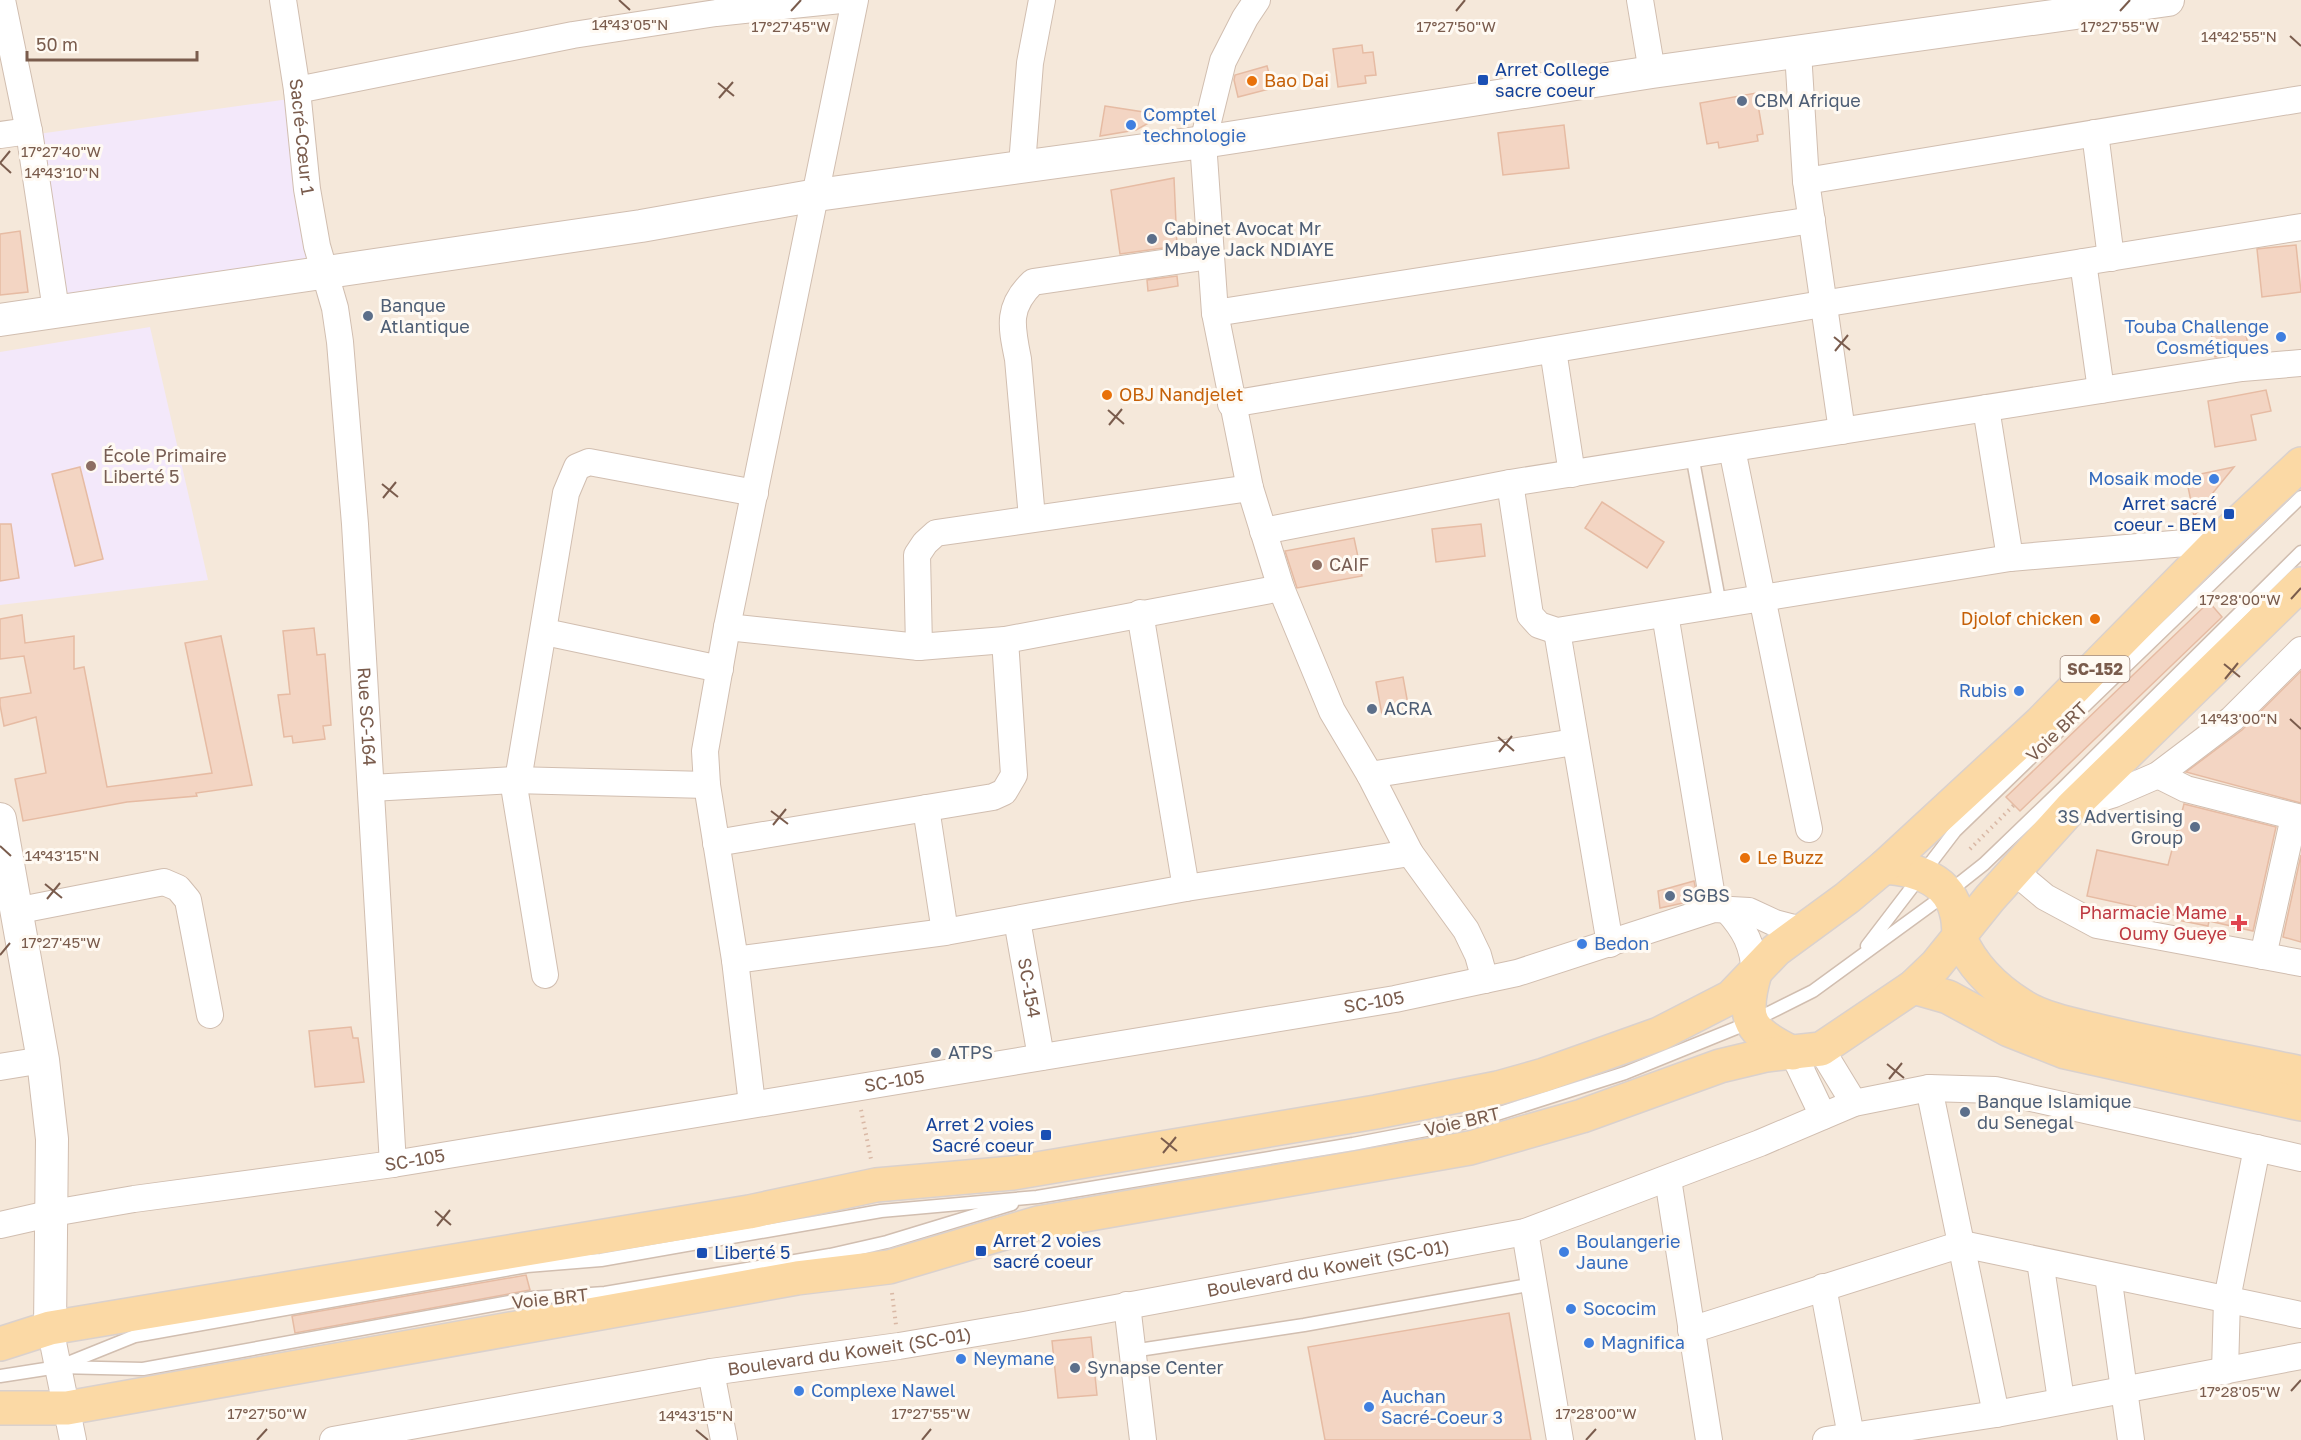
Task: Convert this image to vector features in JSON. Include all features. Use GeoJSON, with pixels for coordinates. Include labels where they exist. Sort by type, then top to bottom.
{"type":"FeatureCollection","features":[{"type":"Feature","properties":{"kind":"main road","name":"SC-152"},"geometry":{"type":"LineString","coordinates":[[1802,930],[1847,898],[1884,867],[2040,723],[2220,540],[2301,464]]}},
{"type":"Feature","properties":{"kind":"main road"},"geometry":{"type":"LineString","coordinates":[[0,1408],[67,1408],[797,1278],[889,1268],[1038,1223],[1470,1148],[1582,1116],[1720,1066],[1766,1055],[1807,1051],[1913,987],[1936,965],[2014,871],[2072,807],[2301,584]]}},
{"type":"Feature","properties":{"kind":"main road"},"geometry":{"type":"LineString","coordinates":[[1884,867],[1909,868],[1935,884],[1957,913],[1959,936],[1979,970],[2023,1006],[2066,1023],[2124,1037],[2301,1073]]}},
{"type":"Feature","properties":{"kind":"main road"},"geometry":{"type":"LineString","coordinates":[[0,1344],[50,1328],[749,1212],[876,1185],[1013,1173],[1376,1112],[1498,1088],[1544,1075],[1659,1034],[1731,997],[1776,950],[1802,930]]}},
{"type":"Feature","properties":{"kind":"main road"},"geometry":{"type":"LineString","coordinates":[[1755,973],[1748,998],[1755,1031],[1768,1041],[1807,1051]]}},
{"type":"Feature","properties":{"kind":"main road"},"geometry":{"type":"LineString","coordinates":[[1913,987],[1948,997],[2008,1030],[2065,1052],[2301,1104]]}},
{"type":"Feature","properties":{"kind":"street","name":"Sacré-Cœur 1"},"geometry":{"type":"LineString","coordinates":[[283,0],[297,90],[307,189],[317,246],[326,271]]}},
{"type":"Feature","properties":{"kind":"street"},"geometry":{"type":"LineString","coordinates":[[297,90],[573,35],[716,13],[842,0]]}},
{"type":"Feature","properties":{"kind":"street"},"geometry":{"type":"LineString","coordinates":[[752,1104],[735,960],[707,785],[706,739],[855,0]]}},
{"type":"Feature","properties":{"kind":"street"},"geometry":{"type":"LineString","coordinates":[[1022,165],[1030,63],[1042,0]]}},
{"type":"Feature","properties":{"kind":"street"},"geometry":{"type":"LineString","coordinates":[[1257,0],[1223,61],[1203,142],[1215,313],[1231,404],[1250,488],[1281,588],[1332,711],[1370,775],[1410,853],[1466,930],[1478,955],[1485,980]]}},
{"type":"Feature","properties":{"kind":"street"},"geometry":{"type":"LineString","coordinates":[[1640,0],[1652,72]]}},
{"type":"Feature","properties":{"kind":"street"},"geometry":{"type":"LineString","coordinates":[[0,320],[641,226],[817,195],[1022,165],[1203,142],[1652,72],[1798,52],[2047,9],[2168,0]]}},
{"type":"Feature","properties":{"kind":"street"},"geometry":{"type":"LineString","coordinates":[[2,6],[29,131],[56,310]]}},
{"type":"Feature","properties":{"kind":"street"},"geometry":{"type":"LineString","coordinates":[[1798,52],[1806,181],[1842,431]]}},
{"type":"Feature","properties":{"kind":"street"},"geometry":{"type":"LineString","coordinates":[[1806,181],[2301,99]]}},
{"type":"Feature","properties":{"kind":"street"},"geometry":{"type":"LineString","coordinates":[[0,135],[29,131]]}},
{"type":"Feature","properties":{"kind":"street"},"geometry":{"type":"LineString","coordinates":[[2095,134],[2111,258]]}},
{"type":"Feature","properties":{"kind":"street"},"geometry":{"type":"LineString","coordinates":[[1215,313],[1812,220]]}},
{"type":"Feature","properties":{"kind":"street"},"geometry":{"type":"LineString","coordinates":[[1231,404],[1822,304],[2301,227]]}},
{"type":"Feature","properties":{"kind":"street"},"geometry":{"type":"LineString","coordinates":[[1032,518],[1018,358],[1013,334],[1012,315],[1017,302],[1034,282],[1210,256]]}},
{"type":"Feature","properties":{"kind":"street"},"geometry":{"type":"LineString","coordinates":[[2083,262],[2101,390]]}},
{"type":"Feature","properties":{"kind":"street","name":"Rue SC-164"},"geometry":{"type":"LineString","coordinates":[[326,271],[340,342],[355,524],[393,1164]]}},
{"type":"Feature","properties":{"kind":"street"},"geometry":{"type":"LineString","coordinates":[[1553,350],[1572,474]]}},
{"type":"Feature","properties":{"kind":"street"},"geometry":{"type":"LineString","coordinates":[[1263,531],[1510,483],[2101,390],[2242,369],[2301,363]]}},
{"type":"Feature","properties":{"kind":"street"},"geometry":{"type":"LineString","coordinates":[[1986,408],[2010,558]]}},
{"type":"Feature","properties":{"kind":"street"},"geometry":{"type":"LineString","coordinates":[[1732,449],[1809,829]]}},
{"type":"Feature","properties":{"kind":"street"},"geometry":{"type":"LineString","coordinates":[[545,975],[515,780],[544,632],[566,493],[577,467],[589,462],[755,492]]}},
{"type":"Feature","properties":{"kind":"street"},"geometry":{"type":"LineString","coordinates":[[1510,483],[1530,615],[1539,626],[1557,631],[2010,558],[2220,540]]}},
{"type":"Feature","properties":{"kind":"street"},"geometry":{"type":"LineString","coordinates":[[919,647],[918,555],[925,543],[936,533],[1032,518],[1073,516],[1250,488]]}},
{"type":"Feature","properties":{"kind":"street"},"geometry":{"type":"LineString","coordinates":[[727,627],[919,647],[1005,640],[1281,588]]}},
{"type":"Feature","properties":{"kind":"street"},"geometry":{"type":"LineString","coordinates":[[1140,613],[1186,888]]}},
{"type":"Feature","properties":{"kind":"street"},"geometry":{"type":"LineString","coordinates":[[1665,614],[1720,909],[1744,929],[1754,951],[1755,973]]}},
{"type":"Feature","properties":{"kind":"street"},"geometry":{"type":"LineString","coordinates":[[1557,631],[1610,944]]}},
{"type":"Feature","properties":{"kind":"street"},"geometry":{"type":"LineString","coordinates":[[544,632],[720,669]]}},
{"type":"Feature","properties":{"kind":"street"},"geometry":{"type":"LineString","coordinates":[[716,843],[993,797],[1004,792],[1011,784],[1014,775],[1005,640]]}},
{"type":"Feature","properties":{"kind":"street"},"geometry":{"type":"LineString","coordinates":[[2072,807],[2114,794],[2158,775],[2232,719],[2301,650]]}},
{"type":"Feature","properties":{"kind":"street"},"geometry":{"type":"LineString","coordinates":[[1370,775],[1574,741]]}},
{"type":"Feature","properties":{"kind":"street"},"geometry":{"type":"LineString","coordinates":[[2158,775],[2186,789],[2297,817],[2264,956]]}},
{"type":"Feature","properties":{"kind":"street"},"geometry":{"type":"LineString","coordinates":[[371,789],[515,780],[707,785]]}},
{"type":"Feature","properties":{"kind":"street"},"geometry":{"type":"LineString","coordinates":[[926,808],[945,932]]}},
{"type":"Feature","properties":{"kind":"street"},"geometry":{"type":"LineString","coordinates":[[0,819],[8,893],[43,1060],[52,1139],[50,1328],[73,1440]]}},
{"type":"Feature","properties":{"kind":"street"},"geometry":{"type":"LineString","coordinates":[[735,960],[945,932],[1186,888],[1410,853]]}},
{"type":"Feature","properties":{"kind":"street"},"geometry":{"type":"LineString","coordinates":[[2014,871],[2045,897],[2097,925],[2301,963]]}},
{"type":"Feature","properties":{"kind":"street"},"geometry":{"type":"LineString","coordinates":[[8,893],[164,882],[178,888],[188,900],[210,1015]]}},
{"type":"Feature","properties":{"kind":"street","name":"SC-105"},"geometry":{"type":"LineString","coordinates":[[0,1226],[53,1213],[393,1164],[1395,999],[1517,973],[1720,909],[1749,911],[1775,923],[1802,930]]}},
{"type":"Feature","properties":{"kind":"street","name":"SC-154"},"geometry":{"type":"LineString","coordinates":[[1017,920],[1041,1057]]}},
{"type":"Feature","properties":{"kind":"street"},"geometry":{"type":"LineString","coordinates":[[1807,1051],[1854,1102]]}},
{"type":"Feature","properties":{"kind":"street"},"geometry":{"type":"LineString","coordinates":[[1807,1051],[1823,1116]]}},
{"type":"Feature","properties":{"kind":"street"},"geometry":{"type":"LineString","coordinates":[[0,1067],[43,1060]]}},
{"type":"Feature","properties":{"kind":"street"},"geometry":{"type":"LineString","coordinates":[[1929,1088],[1996,1414]]}},
{"type":"Feature","properties":{"kind":"street","name":"Boulevard du Koweit (SC-01)"},"geometry":{"type":"LineString","coordinates":[[333,1440],[711,1372],[898,1346],[1526,1232],[1668,1179],[1854,1102],[1929,1088],[1995,1090],[2301,1158]]}},
{"type":"Feature","properties":{"kind":"street"},"geometry":{"type":"LineString","coordinates":[[2225,1371],[2227,1299],[2257,1148]]}},
{"type":"Feature","properties":{"kind":"street"},"geometry":{"type":"LineString","coordinates":[[1668,1179],[1709,1440]]}},
{"type":"Feature","properties":{"kind":"street"},"geometry":{"type":"LineString","coordinates":[[1526,1232],[1560,1440]]}},
{"type":"Feature","properties":{"kind":"street"},"geometry":{"type":"LineString","coordinates":[[1691,1330],[1962,1244],[2301,1315]]}},
{"type":"Feature","properties":{"kind":"street"},"geometry":{"type":"LineString","coordinates":[[2040,1261],[2061,1400]]}},
{"type":"Feature","properties":{"kind":"street"},"geometry":{"type":"LineString","coordinates":[[2108,1275],[2131,1440]]}},
{"type":"Feature","properties":{"kind":"street"},"geometry":{"type":"LineString","coordinates":[[1823,1287],[1838,1438],[1996,1414],[2301,1356]]}},
{"type":"Feature","properties":{"kind":"street"},"geometry":{"type":"LineString","coordinates":[[1127,1305],[1143,1440]]}},
{"type":"Feature","properties":{"kind":"street"},"geometry":{"type":"LineString","coordinates":[[711,1372],[724,1440]]}},
{"type":"Feature","properties":{"kind":"lane"},"geometry":{"type":"LineString","coordinates":[[1692,455],[1720,605]]}},
{"type":"Feature","properties":{"kind":"lane","name":"Voie BRT"},"geometry":{"type":"LineString","coordinates":[[1858,958],[1935,884],[1955,831],[2301,497]]}},
{"type":"Feature","properties":{"kind":"lane","name":"Voie BRT"},"geometry":{"type":"LineString","coordinates":[[58,1367],[135,1336],[358,1295],[527,1266],[601,1260],[881,1211],[1036,1197],[1353,1144],[1478,1120],[1625,1073],[1752,1022],[1813,991],[1858,958],[1935,884],[1984,864],[2301,552]]}},
{"type":"Feature","properties":{"kind":"lane","name":"Voie BRT"},"geometry":{"type":"LineString","coordinates":[[0,1376],[58,1367],[143,1369],[531,1298],[606,1293],[830,1255],[887,1242],[1036,1197]]}},
{"type":"Feature","properties":{"kind":"lane"},"geometry":{"type":"LineString","coordinates":[[1132,1351],[1304,1325],[1534,1284]]}},
{"type":"Feature","properties":{"kind":"path"},"geometry":{"type":"LineString","coordinates":[[1970,849],[2013,805]]}},
{"type":"Feature","properties":{"kind":"path"},"geometry":{"type":"LineString","coordinates":[[857,1089],[876,1185]]}},
{"type":"Feature","properties":{"kind":"path"},"geometry":{"type":"LineString","coordinates":[[889,1268],[898,1346]]}},
{"type":"Feature","properties":{"kind":"shaded area"},"geometry":{"type":"Polygon","coordinates":[[[0,0],[2301,0],[2301,1440],[0,1440],[0,0]]]}},
{"type":"Feature","properties":{"kind":"shaded area"},"geometry":{"type":"Polygon","coordinates":[[[289,99],[313,262],[61,296],[38,134],[289,99]]]}},
{"type":"Feature","properties":{"kind":"shaded area","name":"École Primaire Liberté 5"},"geometry":{"type":"Polygon","coordinates":[[[150,327],[208,580],[0,605],[0,352],[150,327]]]}},
{"type":"Feature","properties":{"kind":"building"},"geometry":{"type":"Polygon","coordinates":[[[1362,45],[1363,53],[1373,52],[1376,75],[1365,76],[1366,83],[1338,87],[1333,49],[1362,45]]]}},
{"type":"Feature","properties":{"kind":"building"},"geometry":{"type":"Polygon","coordinates":[[[1267,66],[1273,88],[1238,97],[1235,75],[1267,66]]]}},
{"type":"Feature","properties":{"kind":"building"},"geometry":{"type":"Polygon","coordinates":[[[1756,93],[1763,134],[1757,135],[1758,141],[1719,148],[1718,142],[1707,144],[1700,103],[1756,93]]]}},
{"type":"Feature","properties":{"kind":"building"},"geometry":{"type":"Polygon","coordinates":[[[1105,106],[1163,115],[1136,130],[1100,136],[1105,106]]]}},
{"type":"Feature","properties":{"kind":"building"},"geometry":{"type":"Polygon","coordinates":[[[1564,125],[1569,168],[1503,175],[1498,133],[1564,125]]]}},
{"type":"Feature","properties":{"kind":"building"},"geometry":{"type":"Polygon","coordinates":[[[1174,178],[1177,246],[1120,254],[1111,190],[1174,178]]]}},
{"type":"Feature","properties":{"kind":"building"},"geometry":{"type":"Polygon","coordinates":[[[20,231],[28,292],[0,295],[0,234],[20,231]]]}},
{"type":"Feature","properties":{"kind":"building"},"geometry":{"type":"Polygon","coordinates":[[[2296,245],[2301,292],[2262,297],[2257,249],[2296,245]]]}},
{"type":"Feature","properties":{"kind":"building"},"geometry":{"type":"Polygon","coordinates":[[[1177,276],[1178,286],[1148,291],[1147,280],[1177,276]]]}},
{"type":"Feature","properties":{"kind":"building"},"geometry":{"type":"Polygon","coordinates":[[[2245,328],[2249,352],[2215,357],[2211,333],[2245,328]]]}},
{"type":"Feature","properties":{"kind":"building"},"geometry":{"type":"Polygon","coordinates":[[[2266,390],[2271,411],[2251,415],[2256,440],[2215,447],[2208,401],[2266,390]]]}},
{"type":"Feature","properties":{"kind":"building"},"geometry":{"type":"Polygon","coordinates":[[[80,467],[103,559],[75,566],[52,474],[80,467]]]}},
{"type":"Feature","properties":{"kind":"building"},"geometry":{"type":"Polygon","coordinates":[[[2234,467],[2194,516],[2186,477],[2234,467]]]}},
{"type":"Feature","properties":{"kind":"building"},"geometry":{"type":"Polygon","coordinates":[[[1602,502],[1664,542],[1647,568],[1585,528],[1602,502]]]}},
{"type":"Feature","properties":{"kind":"building"},"geometry":{"type":"Polygon","coordinates":[[[0,524],[11,524],[19,578],[0,581],[0,524]]]}},
{"type":"Feature","properties":{"kind":"building"},"geometry":{"type":"Polygon","coordinates":[[[1481,524],[1485,556],[1436,562],[1432,529],[1481,524]]]}},
{"type":"Feature","properties":{"kind":"building"},"geometry":{"type":"Polygon","coordinates":[[[1354,538],[1362,576],[1297,588],[1285,551],[1354,538]]]}},
{"type":"Feature","properties":{"kind":"building"},"geometry":{"type":"Polygon","coordinates":[[[2209,602],[2222,617],[2020,811],[2006,797],[2209,602]]]}},
{"type":"Feature","properties":{"kind":"building"},"geometry":{"type":"Polygon","coordinates":[[[22,615],[25,643],[74,636],[74,669],[84,667],[107,787],[212,773],[185,643],[221,636],[252,785],[196,793],[197,796],[127,802],[23,821],[15,779],[46,773],[36,717],[4,726],[0,705],[0,698],[31,693],[24,656],[0,659],[0,619],[22,615]]]}},
{"type":"Feature","properties":{"kind":"building"},"geometry":{"type":"Polygon","coordinates":[[[314,628],[317,655],[325,654],[331,725],[323,726],[325,739],[293,743],[292,736],[284,737],[278,695],[290,694],[283,631],[314,628]]]}},
{"type":"Feature","properties":{"kind":"building"},"geometry":{"type":"Polygon","coordinates":[[[2301,671],[2301,803],[2186,772],[2242,730],[2301,671]]]}},
{"type":"Feature","properties":{"kind":"building"},"geometry":{"type":"Polygon","coordinates":[[[1403,677],[1409,710],[1382,715],[1376,682],[1403,677]]]}},
{"type":"Feature","properties":{"kind":"building"},"geometry":{"type":"Polygon","coordinates":[[[2184,804],[2276,827],[2253,931],[2209,921],[2208,926],[2177,920],[2178,916],[2087,896],[2097,850],[2168,865],[2184,804]]]}},
{"type":"Feature","properties":{"kind":"building"},"geometry":{"type":"Polygon","coordinates":[[[2301,855],[2301,942],[2283,937],[2301,855]]]}},
{"type":"Feature","properties":{"kind":"building"},"geometry":{"type":"Polygon","coordinates":[[[1694,881],[1697,895],[1683,903],[1660,908],[1658,891],[1694,881]]]}},
{"type":"Feature","properties":{"kind":"building"},"geometry":{"type":"Polygon","coordinates":[[[351,1027],[353,1038],[358,1038],[364,1082],[315,1087],[309,1031],[351,1027]]]}},
{"type":"Feature","properties":{"kind":"building"},"geometry":{"type":"Polygon","coordinates":[[[526,1275],[530,1290],[295,1333],[292,1316],[526,1275]]]}},
{"type":"Feature","properties":{"kind":"building"},"geometry":{"type":"Polygon","coordinates":[[[1509,1313],[1531,1440],[1325,1440],[1308,1347],[1509,1313]]]}},
{"type":"Feature","properties":{"kind":"building"},"geometry":{"type":"Polygon","coordinates":[[[1091,1337],[1097,1395],[1058,1398],[1052,1341],[1091,1337]]]}},
{"type":"Feature","properties":{"kind":"place","name":"Arret College sacre coeur"},"geometry":{"type":"Point","coordinates":[1483,80]}},
{"type":"Feature","properties":{"kind":"place","name":"Bao Dai"},"geometry":{"type":"Point","coordinates":[1252,81]}},
{"type":"Feature","properties":{"kind":"place","name":"CBM Afrique"},"geometry":{"type":"Point","coordinates":[1742,101]}},
{"type":"Feature","properties":{"kind":"place","name":"Comptel technologie"},"geometry":{"type":"Point","coordinates":[1131,125]}},
{"type":"Feature","properties":{"kind":"place","name":"Cabinet Avocat Mr Mbaye Jack NDIAYE"},"geometry":{"type":"Point","coordinates":[1152,239]}},
{"type":"Feature","properties":{"kind":"place","name":"Banque Atlantique"},"geometry":{"type":"Point","coordinates":[368,316]}},
{"type":"Feature","properties":{"kind":"place","name":"Touba Challenge Cosmétiques"},"geometry":{"type":"Point","coordinates":[2281,337]}},
{"type":"Feature","properties":{"kind":"place","name":"OBJ Nandjelet"},"geometry":{"type":"Point","coordinates":[1107,395]}},
{"type":"Feature","properties":{"kind":"place","name":"École Primaire Liberté 5"},"geometry":{"type":"Point","coordinates":[91,466]}},
{"type":"Feature","properties":{"kind":"place","name":"Mosaik mode"},"geometry":{"type":"Point","coordinates":[2214,479]}},
{"type":"Feature","properties":{"kind":"place","name":"Arret sacré coeur - BEM"},"geometry":{"type":"Point","coordinates":[2229,514]}},
{"type":"Feature","properties":{"kind":"place","name":"CAIF"},"geometry":{"type":"Point","coordinates":[1317,565]}},
{"type":"Feature","properties":{"kind":"place","name":"Djolof chicken"},"geometry":{"type":"Point","coordinates":[2095,619]}},
{"type":"Feature","properties":{"kind":"place","name":"Rubis"},"geometry":{"type":"Point","coordinates":[2019,691]}},
{"type":"Feature","properties":{"kind":"place","name":"ACRA"},"geometry":{"type":"Point","coordinates":[1372,709]}},
{"type":"Feature","properties":{"kind":"place","name":"3S Advertising Group"},"geometry":{"type":"Point","coordinates":[2195,827]}},
{"type":"Feature","properties":{"kind":"place","name":"Le Buzz"},"geometry":{"type":"Point","coordinates":[1745,858]}},
{"type":"Feature","properties":{"kind":"place","name":"SGBS"},"geometry":{"type":"Point","coordinates":[1670,896]}},
{"type":"Feature","properties":{"kind":"place","name":"Pharmacie Mame Oumy Gueye"},"geometry":{"type":"Point","coordinates":[2239,923]}},
{"type":"Feature","properties":{"kind":"place","name":"Bedon"},"geometry":{"type":"Point","coordinates":[1582,944]}},
{"type":"Feature","properties":{"kind":"place","name":"ATPS"},"geometry":{"type":"Point","coordinates":[936,1053]}},
{"type":"Feature","properties":{"kind":"place","name":"Banque Islamique du Senegal"},"geometry":{"type":"Point","coordinates":[1965,1112]}},
{"type":"Feature","properties":{"kind":"place","name":"Arret 2 voies Sacré coeur"},"geometry":{"type":"Point","coordinates":[1046,1135]}},
{"type":"Feature","properties":{"kind":"place","name":"Arret 2 voies sacré coeur"},"geometry":{"type":"Point","coordinates":[981,1251]}},
{"type":"Feature","properties":{"kind":"place","name":"Boulangerie Jaune"},"geometry":{"type":"Point","coordinates":[1564,1252]}},
{"type":"Feature","properties":{"kind":"place","name":"Liberté 5"},"geometry":{"type":"Point","coordinates":[702,1253]}},
{"type":"Feature","properties":{"kind":"place","name":"Sococim"},"geometry":{"type":"Point","coordinates":[1571,1309]}},
{"type":"Feature","properties":{"kind":"place","name":"Magnifica"},"geometry":{"type":"Point","coordinates":[1589,1343]}},
{"type":"Feature","properties":{"kind":"place","name":"Neymane"},"geometry":{"type":"Point","coordinates":[961,1359]}},
{"type":"Feature","properties":{"kind":"place","name":"Synapse Center"},"geometry":{"type":"Point","coordinates":[1075,1368]}},
{"type":"Feature","properties":{"kind":"place","name":"Complexe Nawel"},"geometry":{"type":"Point","coordinates":[799,1391]}},
{"type":"Feature","properties":{"kind":"place","name":"Auchan Sacré-Coeur 3"},"geometry":{"type":"Point","coordinates":[1369,1407]}}]}
